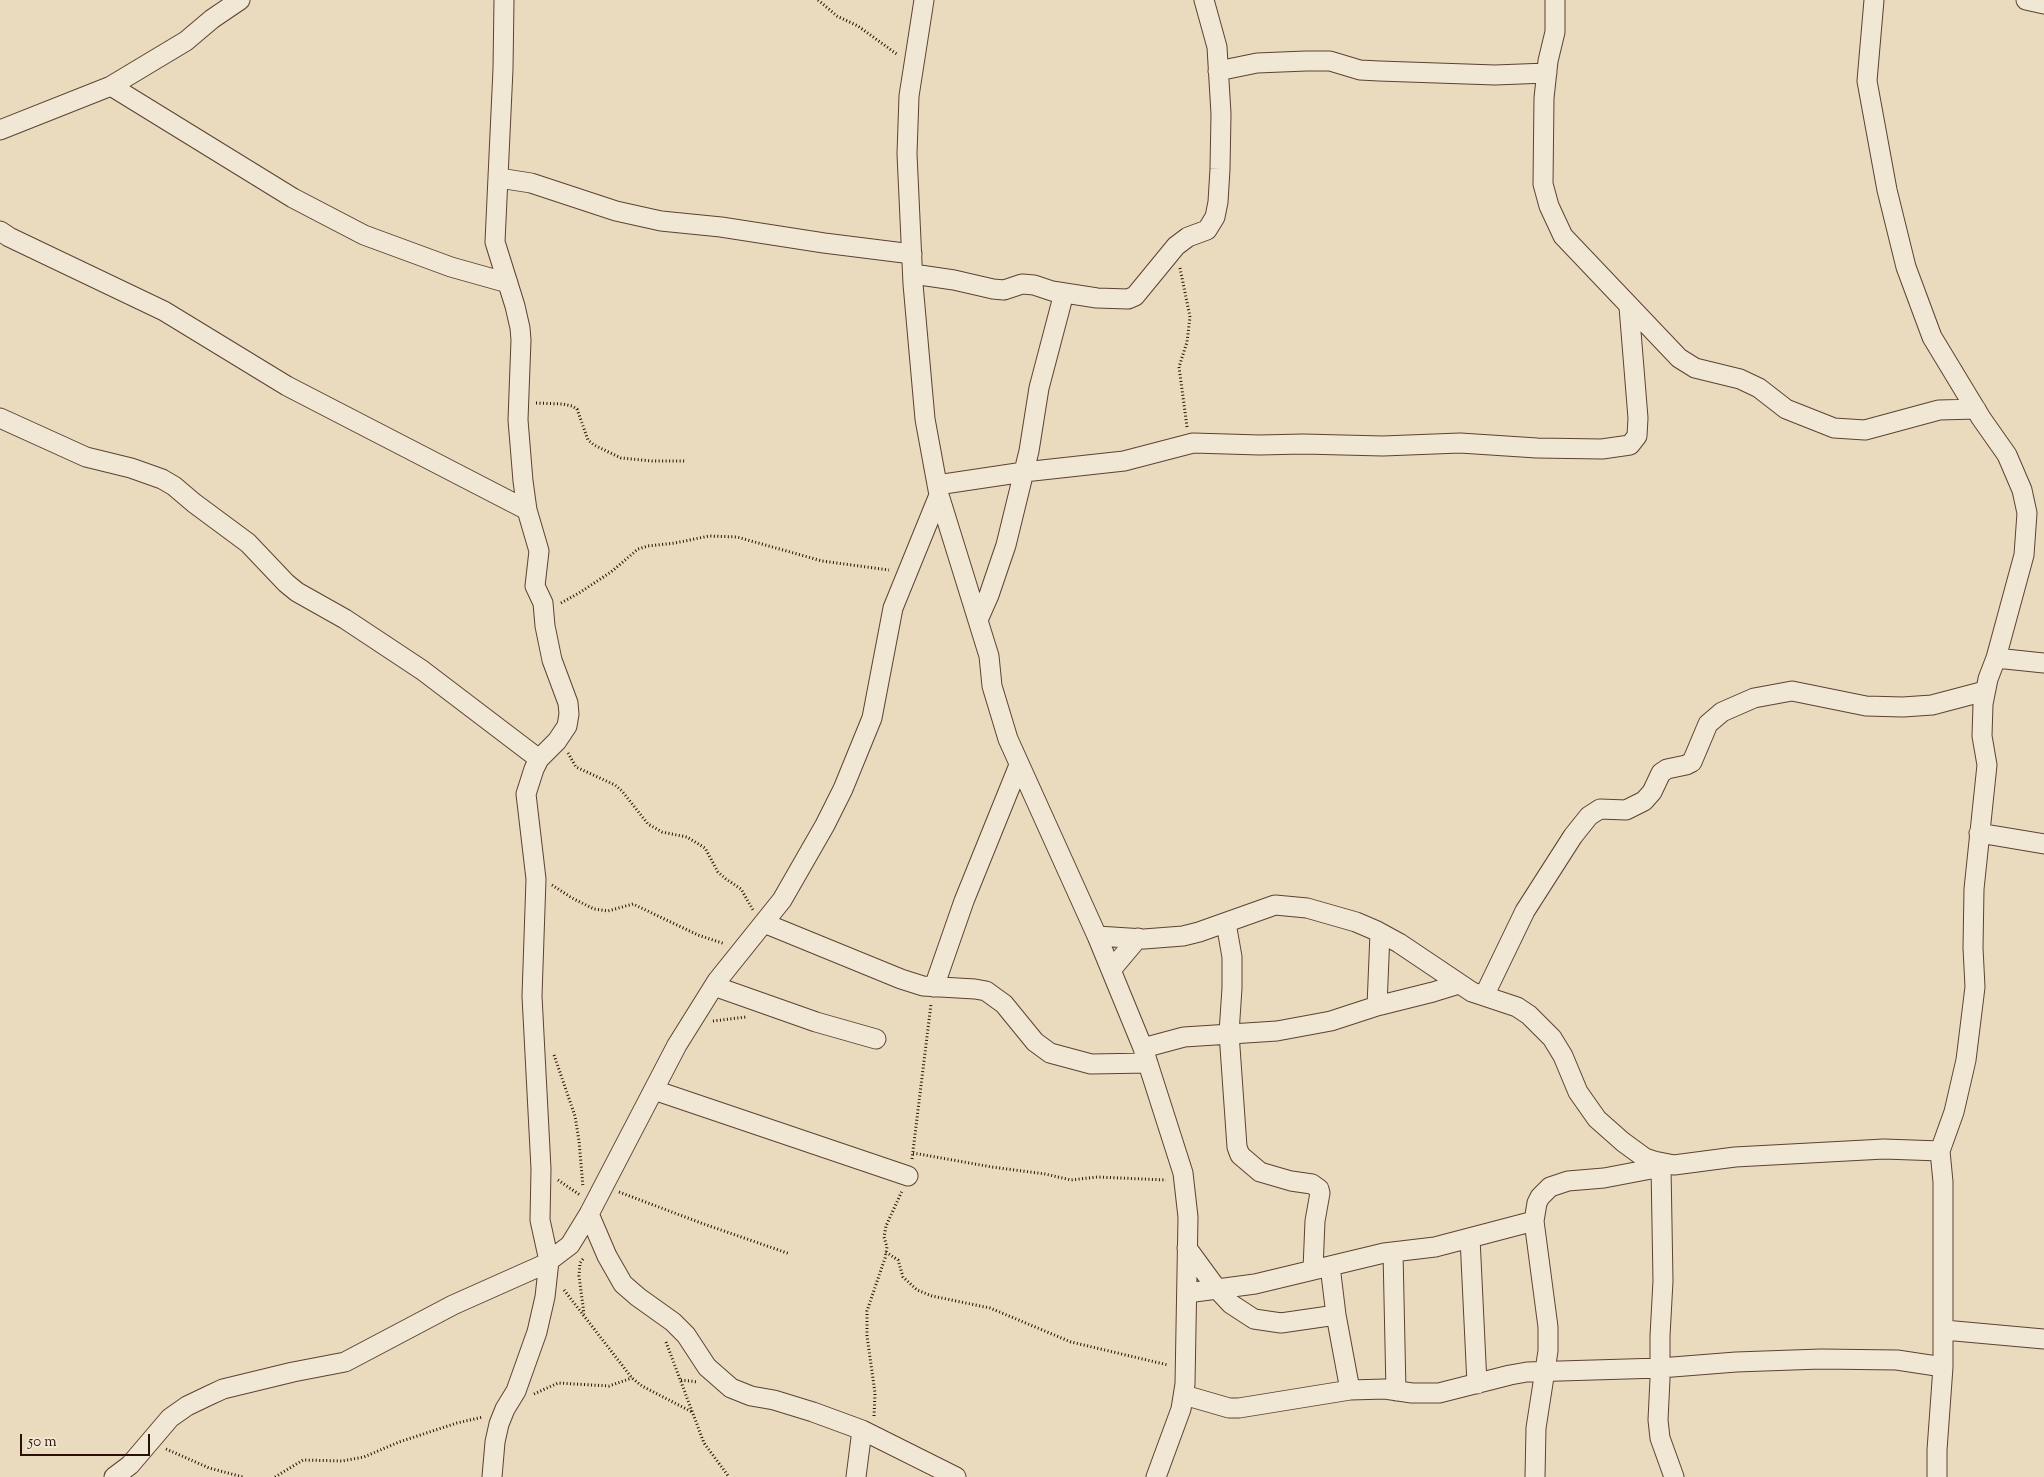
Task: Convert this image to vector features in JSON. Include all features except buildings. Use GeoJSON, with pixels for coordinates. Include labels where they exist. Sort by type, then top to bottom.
{"type":"FeatureCollection","features":[{"type":"Feature","properties":{"kind":"street"},"geometry":{"type":"LineString","coordinates":[[0,130],[111,86],[186,41],[212,19],[240,0]]}},
{"type":"Feature","properties":{"kind":"street"},"geometry":{"type":"LineString","coordinates":[[492,1477],[495,1442],[505,1409],[516,1391],[537,1332],[548,1266],[540,1220],[541,1169],[532,996],[536,877],[526,794],[529,780],[539,759],[562,734],[568,726],[569,720],[568,703],[552,660],[545,626],[544,608],[535,586],[540,558],[527,510],[523,481],[518,402],[521,340],[515,306],[495,242],[500,178],[504,0]]}},
{"type":"Feature","properties":{"kind":"street"},"geometry":{"type":"LineString","coordinates":[[924,0],[909,96],[907,154],[913,274],[925,419],[938,490],[989,656],[992,686],[1008,740],[1111,970],[1145,1055],[1183,1173],[1188,1217],[1184,1395],[1181,1409],[1156,1477]]}},
{"type":"Feature","properties":{"kind":"street"},"geometry":{"type":"LineString","coordinates":[[913,274],[1004,290],[1022,284],[1097,298],[1128,299],[1135,296],[1176,246],[1188,237],[1207,230],[1215,217],[1220,169],[1221,114],[1216,46],[1204,0]]}},
{"type":"Feature","properties":{"kind":"street"},"geometry":{"type":"LineString","coordinates":[[1555,0],[1555,32],[1546,74],[1544,98],[1543,184],[1549,206],[1563,236],[1679,358],[1695,368],[1740,379],[1759,388],[1786,409],[1834,428],[1865,430],[1939,410],[1976,409]]}},
{"type":"Feature","properties":{"kind":"street"},"geometry":{"type":"LineString","coordinates":[[1874,0],[1867,80],[1887,190],[1906,267],[1932,336],[1976,409],[2007,455],[2022,490],[2027,514],[2024,555],[1985,691],[1982,725],[1987,765],[1974,899],[1973,948],[1975,987],[1966,1060],[1954,1112],[1940,1151],[1943,1182],[1944,1367],[1937,1450],[1937,1477]]}},
{"type":"Feature","properties":{"kind":"street"},"geometry":{"type":"LineString","coordinates":[[2026,0],[2044,4]]}},
{"type":"Feature","properties":{"kind":"street"},"geometry":{"type":"LineString","coordinates":[[1218,71],[1257,63],[1330,61],[1360,70],[1495,75],[1546,74]]}},
{"type":"Feature","properties":{"kind":"street"},"geometry":{"type":"LineString","coordinates":[[111,86],[293,198],[364,235],[451,268],[508,283]]}},
{"type":"Feature","properties":{"kind":"street"},"geometry":{"type":"LineString","coordinates":[[500,178],[531,184],[616,211],[661,221],[721,227],[912,254]]}},
{"type":"Feature","properties":{"kind":"street"},"geometry":{"type":"LineString","coordinates":[[0,231],[164,311],[287,386],[527,510]]}},
{"type":"Feature","properties":{"kind":"street"},"geometry":{"type":"LineString","coordinates":[[978,620],[989,595],[1006,545],[1029,451],[1039,388],[1064,293]]}},
{"type":"Feature","properties":{"kind":"street"},"geometry":{"type":"LineString","coordinates":[[938,490],[1024,472],[1124,461],[1189,444],[1218,442],[1260,445],[1383,446],[1460,443],[1537,448],[1602,449],[1630,445],[1638,436],[1638,418],[1629,307]]}},
{"type":"Feature","properties":{"kind":"street"},"geometry":{"type":"LineString","coordinates":[[0,418],[86,457],[131,468],[162,479],[174,486],[248,543],[292,588],[359,628],[422,670],[539,759]]}},
{"type":"Feature","properties":{"kind":"street"},"geometry":{"type":"LineString","coordinates":[[114,1477],[130,1465],[170,1418],[187,1406],[210,1394],[223,1389],[293,1372],[345,1362],[453,1305],[548,1266],[570,1245],[580,1231],[677,1045],[714,986],[782,900],[825,825],[872,718],[893,608],[938,490]]}},
{"type":"Feature","properties":{"kind":"street"},"geometry":{"type":"LineString","coordinates":[[1996,658],[2044,663]]}},
{"type":"Feature","properties":{"kind":"street"},"geometry":{"type":"LineString","coordinates":[[1484,996],[1524,910],[1573,836],[1589,816],[1600,809],[1626,810],[1644,801],[1652,792],[1661,773],[1666,769],[1692,762],[1708,724],[1722,712],[1754,698],[1792,692],[1866,706],[1904,707],[1932,705],[1985,691]]}},
{"type":"Feature","properties":{"kind":"street"},"geometry":{"type":"LineString","coordinates":[[934,987],[964,901],[1019,765]]}},
{"type":"Feature","properties":{"kind":"street"},"geometry":{"type":"LineString","coordinates":[[1979,833],[2044,844]]}},
{"type":"Feature","properties":{"kind":"street"},"geometry":{"type":"LineString","coordinates":[[1097,936],[1138,938],[1183,936],[1226,923],[1265,907],[1287,905],[1335,915],[1380,933],[1459,984],[1484,996],[1517,1007],[1542,1026],[1563,1056],[1578,1092],[1597,1119],[1645,1158],[1667,1166]]}},
{"type":"Feature","properties":{"kind":"street"},"geometry":{"type":"LineString","coordinates":[[764,922],[901,979],[934,987],[967,988],[986,991],[1004,1004],[1035,1042],[1050,1053],[1091,1064],[1145,1055],[1184,1037],[1277,1031],[1331,1021],[1377,1006],[1459,984]]}},
{"type":"Feature","properties":{"kind":"street"},"geometry":{"type":"LineString","coordinates":[[1226,923],[1232,965],[1229,1033],[1237,1147],[1240,1155],[1260,1172],[1291,1181],[1312,1184],[1319,1189],[1315,1221],[1321,1267],[1336,1315],[1350,1390]]}},
{"type":"Feature","properties":{"kind":"street"},"geometry":{"type":"LineString","coordinates":[[1377,1006],[1380,933]]}},
{"type":"Feature","properties":{"kind":"street"},"geometry":{"type":"LineString","coordinates":[[1111,970],[1138,938]]}},
{"type":"Feature","properties":{"kind":"street"},"geometry":{"type":"LineString","coordinates":[[714,986],[816,1022],[876,1039]]}},
{"type":"Feature","properties":{"kind":"street"},"geometry":{"type":"LineString","coordinates":[[654,1090],[908,1176]]}},
{"type":"Feature","properties":{"kind":"street"},"geometry":{"type":"LineString","coordinates":[[1535,1477],[1536,1428],[1548,1351],[1548,1327],[1534,1221],[1537,1203],[1540,1197],[1550,1188],[1568,1181],[1604,1178],[1667,1166],[1735,1158],[1874,1149],[1940,1151]]}},
{"type":"Feature","properties":{"kind":"street"},"geometry":{"type":"LineString","coordinates":[[1667,1166],[1658,1420],[1660,1438],[1674,1477]]}},
{"type":"Feature","properties":{"kind":"street"},"geometry":{"type":"LineString","coordinates":[[589,1214],[607,1256],[622,1284],[673,1322],[686,1336],[707,1367],[718,1379],[731,1388],[751,1396],[774,1400],[867,1432],[956,1477]]}},
{"type":"Feature","properties":{"kind":"street"},"geometry":{"type":"LineString","coordinates":[[1187,1293],[1255,1284],[1321,1267],[1394,1252],[1435,1247],[1534,1221]]}},
{"type":"Feature","properties":{"kind":"street"},"geometry":{"type":"LineString","coordinates":[[1470,1238],[1477,1384]]}},
{"type":"Feature","properties":{"kind":"street"},"geometry":{"type":"LineString","coordinates":[[1188,1248],[1217,1289],[1231,1304],[1254,1319],[1281,1323],[1336,1315]]}},
{"type":"Feature","properties":{"kind":"street"},"geometry":{"type":"LineString","coordinates":[[1394,1252],[1396,1391]]}},
{"type":"Feature","properties":{"kind":"street"},"geometry":{"type":"LineString","coordinates":[[1360,1259],[1395,1278]]}},
{"type":"Feature","properties":{"kind":"street"},"geometry":{"type":"LineString","coordinates":[[1944,1330],[2044,1339]]}},
{"type":"Feature","properties":{"kind":"street"},"geometry":{"type":"LineString","coordinates":[[1184,1395],[1230,1408],[1239,1408],[1350,1390],[1385,1389],[1412,1393],[1439,1392],[1510,1375],[1545,1372],[1821,1359],[1897,1360],[1944,1367]]}},
{"type":"Feature","properties":{"kind":"street"},"geometry":{"type":"LineString","coordinates":[[856,1477],[867,1432]]}},
{"type":"Feature","properties":{"kind":"path"},"geometry":{"type":"LineString","coordinates":[[818,0],[837,16],[858,26],[900,56],[915,64]]}},
{"type":"Feature","properties":{"kind":"path"},"geometry":{"type":"LineString","coordinates":[[1176,246],[1190,317],[1188,342],[1179,367],[1189,444]]}},
{"type":"Feature","properties":{"kind":"path"},"geometry":{"type":"LineString","coordinates":[[518,402],[572,406],[577,409],[588,440],[594,445],[621,458],[686,461]]}},
{"type":"Feature","properties":{"kind":"path"},"geometry":{"type":"LineString","coordinates":[[544,608],[559,604],[579,593],[619,566],[638,549],[709,536],[737,537],[822,561],[907,573]]}},
{"type":"Feature","properties":{"kind":"path"},"geometry":{"type":"LineString","coordinates":[[562,734],[567,752],[576,767],[615,785],[622,791],[638,814],[655,829],[687,837],[705,848],[718,872],[741,890],[755,914],[764,922]]}},
{"type":"Feature","properties":{"kind":"path"},"geometry":{"type":"LineString","coordinates":[[536,877],[585,906],[608,911],[633,904],[698,935],[742,949]]}},
{"type":"Feature","properties":{"kind":"path"},"geometry":{"type":"LineString","coordinates":[[867,1432],[875,1393],[867,1336],[867,1310],[886,1252],[887,1247],[884,1236],[886,1226],[908,1176],[913,1153],[934,987]]}},
{"type":"Feature","properties":{"kind":"path"},"geometry":{"type":"LineString","coordinates":[[690,1024],[749,1016]]}},
{"type":"Feature","properties":{"kind":"path"},"geometry":{"type":"LineString","coordinates":[[541,1169],[584,1198],[582,1165],[575,1116],[552,1050]]}},
{"type":"Feature","properties":{"kind":"path"},"geometry":{"type":"LineString","coordinates":[[913,1153],[992,1168],[1045,1174],[1071,1180],[1097,1177],[1184,1181]]}},
{"type":"Feature","properties":{"kind":"path"},"geometry":{"type":"LineString","coordinates":[[604,1186],[790,1254]]}},
{"type":"Feature","properties":{"kind":"path"},"geometry":{"type":"LineString","coordinates":[[580,1231],[584,1250],[579,1271],[579,1289],[584,1316]]}},
{"type":"Feature","properties":{"kind":"path"},"geometry":{"type":"LineString","coordinates":[[886,1252],[900,1264],[906,1281],[924,1293],[990,1308],[1071,1342],[1186,1369]]}},
{"type":"Feature","properties":{"kind":"path"},"geometry":{"type":"LineString","coordinates":[[548,1266],[632,1378],[642,1386],[692,1412]]}},
{"type":"Feature","properties":{"kind":"path"},"geometry":{"type":"LineString","coordinates":[[665,1338],[704,1443],[729,1477]]}},
{"type":"Feature","properties":{"kind":"path"},"geometry":{"type":"LineString","coordinates":[[274,1477],[303,1460],[342,1461],[364,1457],[399,1442],[505,1409],[542,1389],[558,1383],[609,1386],[632,1378]]}},
{"type":"Feature","properties":{"kind":"path"},"geometry":{"type":"LineString","coordinates":[[149,1442],[209,1468],[243,1477]]}}]}
